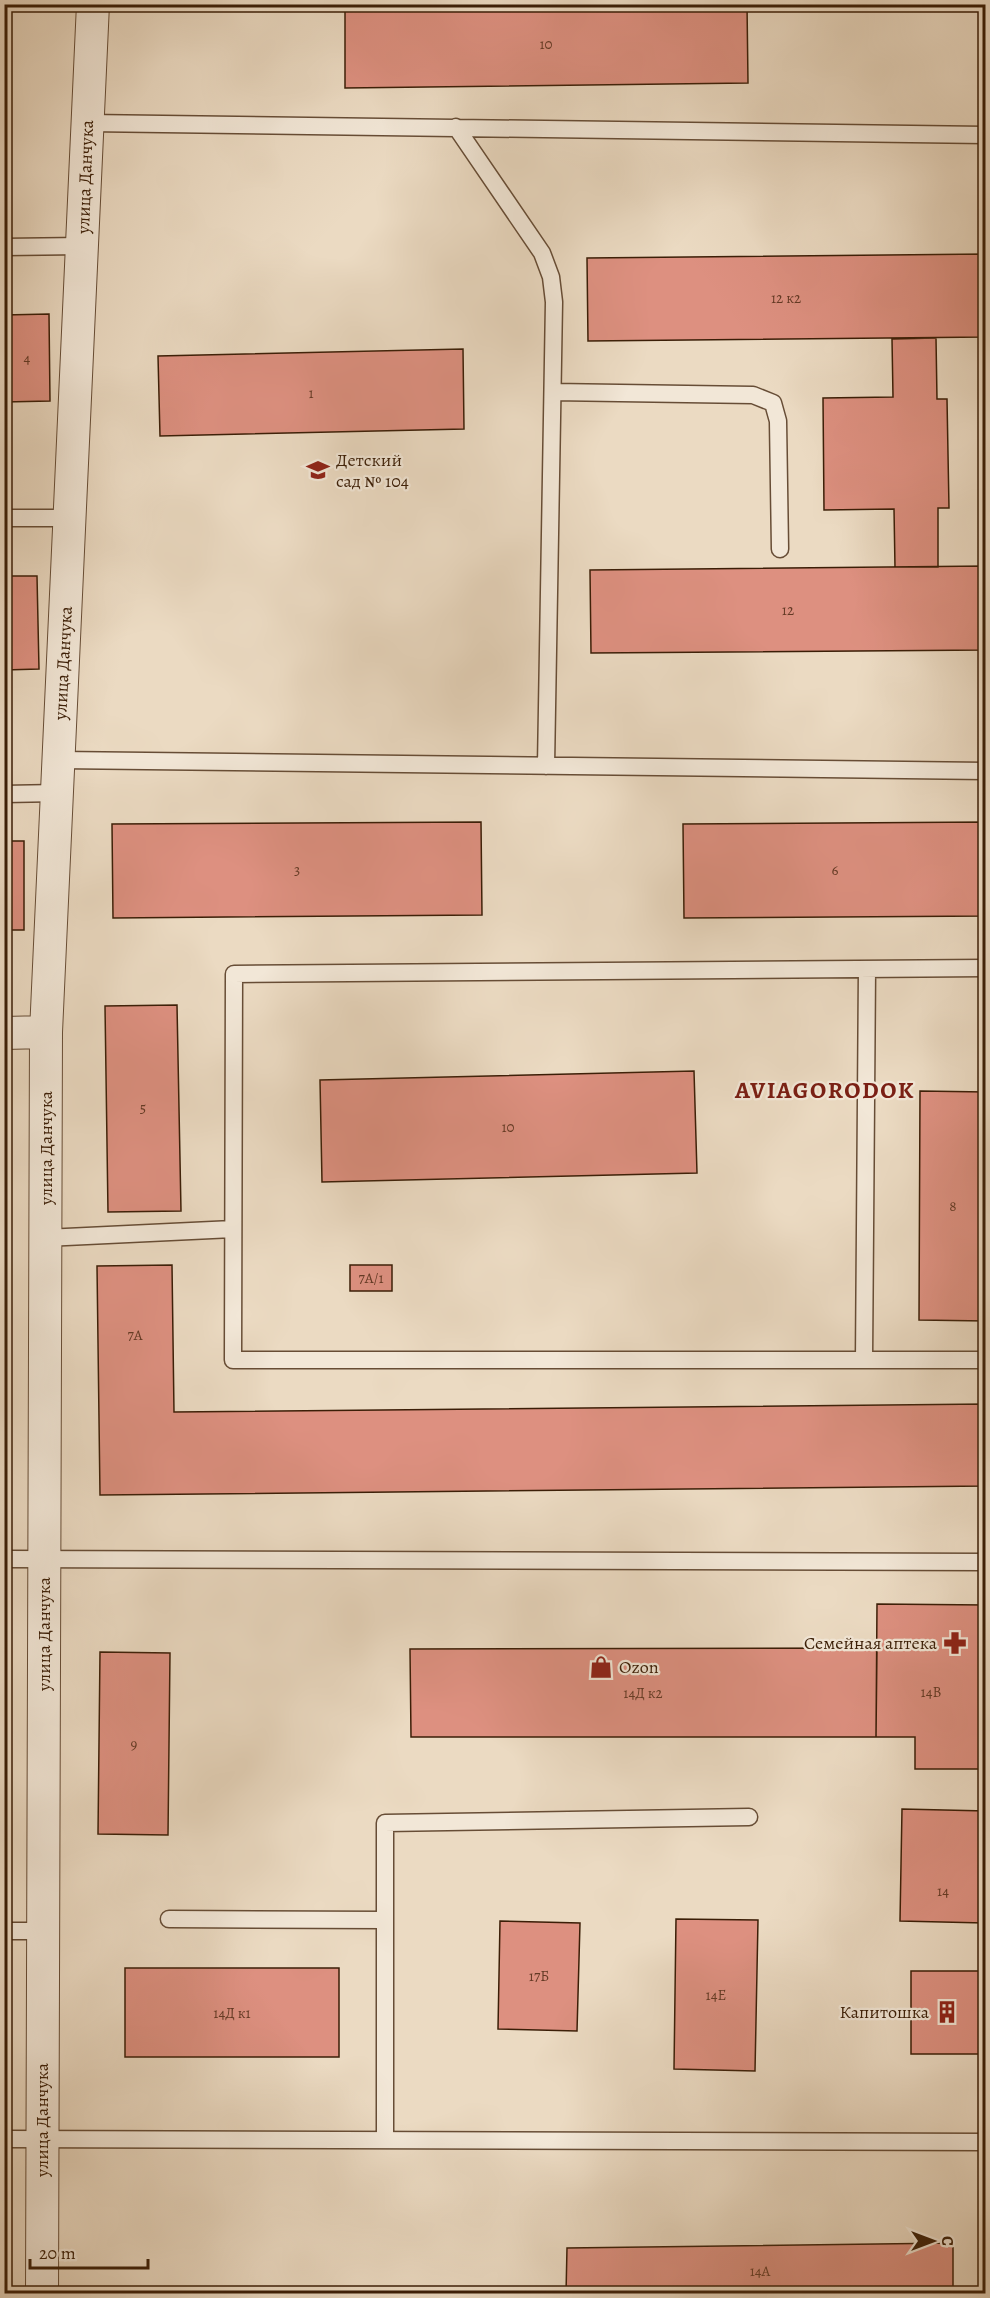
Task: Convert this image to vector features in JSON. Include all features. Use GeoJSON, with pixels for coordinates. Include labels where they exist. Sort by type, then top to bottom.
{"type":"FeatureCollection","features":[{"type":"Feature","properties":{"kind":"street","name":"улица Данчука"},"geometry":{"type":"LineString","coordinates":[[42,2294],[46,1032],[93,4]]}},
{"type":"Feature","properties":{"kind":"street"},"geometry":{"type":"LineString","coordinates":[[4,1033],[46,1032]]}},
{"type":"Feature","properties":{"kind":"lane"},"geometry":{"type":"LineString","coordinates":[[88,123],[985,135]]}},
{"type":"Feature","properties":{"kind":"lane"},"geometry":{"type":"LineString","coordinates":[[456,128],[542,253],[551,277],[554,302],[546,766]]}},
{"type":"Feature","properties":{"kind":"lane"},"geometry":{"type":"LineString","coordinates":[[4,247],[82,246]]}},
{"type":"Feature","properties":{"kind":"lane"},"geometry":{"type":"LineString","coordinates":[[553,392],[753,395],[773,404],[778,421],[780,549]]}},
{"type":"Feature","properties":{"kind":"lane"},"geometry":{"type":"LineString","coordinates":[[4,518],[70,518]]}},
{"type":"Feature","properties":{"kind":"lane"},"geometry":{"type":"LineString","coordinates":[[59,760],[986,771]]}},
{"type":"Feature","properties":{"kind":"lane"},"geometry":{"type":"LineString","coordinates":[[4,794],[58,793]]}},
{"type":"Feature","properties":{"kind":"lane"},"geometry":{"type":"LineString","coordinates":[[986,968],[234,974],[232,1360],[986,1360]]}},
{"type":"Feature","properties":{"kind":"lane"},"geometry":{"type":"LineString","coordinates":[[864,1360],[867,969]]}},
{"type":"Feature","properties":{"kind":"lane"},"geometry":{"type":"LineString","coordinates":[[45,1238],[233,1229]]}},
{"type":"Feature","properties":{"kind":"lane"},"geometry":{"type":"LineString","coordinates":[[4,1559],[986,1562]]}},
{"type":"Feature","properties":{"kind":"lane"},"geometry":{"type":"LineString","coordinates":[[385,2140],[385,1823],[749,1817]]}},
{"type":"Feature","properties":{"kind":"lane"},"geometry":{"type":"LineString","coordinates":[[169,1919],[385,1920]]}},
{"type":"Feature","properties":{"kind":"lane"},"geometry":{"type":"LineString","coordinates":[[4,1931],[42,1931]]}},
{"type":"Feature","properties":{"kind":"lane"},"geometry":{"type":"LineString","coordinates":[[4,2139],[986,2142]]}},
{"type":"Feature","properties":{"kind":"building"},"geometry":{"type":"Polygon","coordinates":[[[345,4],[747,4],[748,83],[345,88],[345,4]]]}},
{"type":"Feature","properties":{"kind":"building"},"geometry":{"type":"Polygon","coordinates":[[[986,254],[986,337],[588,341],[587,258],[986,254]]]}},
{"type":"Feature","properties":{"kind":"building"},"geometry":{"type":"Polygon","coordinates":[[[49,314],[50,401],[4,402],[4,315],[49,314]]]}},
{"type":"Feature","properties":{"kind":"building"},"geometry":{"type":"Polygon","coordinates":[[[936,338],[937,399],[947,399],[949,508],[938,508],[938,567],[895,567],[894,509],[824,510],[823,398],[893,397],[892,339],[936,338]]]}},
{"type":"Feature","properties":{"kind":"building"},"geometry":{"type":"Polygon","coordinates":[[[463,349],[464,429],[160,436],[158,356],[463,349]]]}},
{"type":"Feature","properties":{"kind":"building"},"geometry":{"type":"Polygon","coordinates":[[[986,566],[986,650],[591,653],[590,570],[986,566]]]}},
{"type":"Feature","properties":{"kind":"building"},"geometry":{"type":"Polygon","coordinates":[[[4,576],[37,576],[39,669],[4,670],[4,576]]]}},
{"type":"Feature","properties":{"kind":"building"},"geometry":{"type":"Polygon","coordinates":[[[481,822],[482,915],[113,918],[112,824],[481,822]]]}},
{"type":"Feature","properties":{"kind":"building"},"geometry":{"type":"Polygon","coordinates":[[[986,822],[986,916],[684,918],[683,824],[986,822]]]}},
{"type":"Feature","properties":{"kind":"building"},"geometry":{"type":"Polygon","coordinates":[[[4,841],[24,841],[24,930],[4,930],[4,841]]]}},
{"type":"Feature","properties":{"kind":"building"},"geometry":{"type":"Polygon","coordinates":[[[177,1005],[181,1211],[108,1212],[105,1006],[177,1005]]]}},
{"type":"Feature","properties":{"kind":"building"},"geometry":{"type":"Polygon","coordinates":[[[694,1071],[697,1173],[322,1182],[320,1080],[694,1071]]]}},
{"type":"Feature","properties":{"kind":"building"},"geometry":{"type":"Polygon","coordinates":[[[920,1091],[986,1092],[986,1321],[919,1320],[920,1091]]]}},
{"type":"Feature","properties":{"kind":"building"},"geometry":{"type":"Polygon","coordinates":[[[172,1265],[174,1412],[986,1404],[986,1486],[100,1495],[97,1266],[172,1265]]]}},
{"type":"Feature","properties":{"kind":"building"},"geometry":{"type":"Polygon","coordinates":[[[350,1265],[392,1265],[392,1291],[350,1291],[350,1265]]]}},
{"type":"Feature","properties":{"kind":"building"},"geometry":{"type":"Polygon","coordinates":[[[877,1604],[986,1605],[986,1769],[915,1769],[915,1737],[876,1737],[877,1604]]]}},
{"type":"Feature","properties":{"kind":"building"},"geometry":{"type":"Polygon","coordinates":[[[877,1648],[876,1737],[411,1737],[410,1649],[877,1648]]]}},
{"type":"Feature","properties":{"kind":"building"},"geometry":{"type":"Polygon","coordinates":[[[100,1652],[170,1653],[168,1835],[98,1834],[100,1652]]]}},
{"type":"Feature","properties":{"kind":"building"},"geometry":{"type":"Polygon","coordinates":[[[902,1809],[986,1811],[984,1923],[900,1921],[902,1809]]]}},
{"type":"Feature","properties":{"kind":"building"},"geometry":{"type":"Polygon","coordinates":[[[676,1919],[758,1920],[755,2071],[674,2069],[676,1919]]]}},
{"type":"Feature","properties":{"kind":"building"},"geometry":{"type":"Polygon","coordinates":[[[500,1921],[580,1923],[577,2031],[498,2029],[500,1921]]]}},
{"type":"Feature","properties":{"kind":"building"},"geometry":{"type":"Polygon","coordinates":[[[125,1968],[339,1968],[339,2057],[125,2057],[125,1968]]]}},
{"type":"Feature","properties":{"kind":"building","name":"Капитошка"},"geometry":{"type":"Polygon","coordinates":[[[911,1971],[984,1971],[984,2054],[911,2054],[911,1971]]]}},
{"type":"Feature","properties":{"kind":"building"},"geometry":{"type":"Polygon","coordinates":[[[953,2243],[953,2294],[566,2294],[567,2248],[953,2243]]]}},
{"type":"Feature","properties":{"kind":"place","name":"Детский сад № 104"},"geometry":{"type":"Point","coordinates":[318,470]}},
{"type":"Feature","properties":{"kind":"place","name":"Семейная аптека"},"geometry":{"type":"Point","coordinates":[955,1643]}},
{"type":"Feature","properties":{"kind":"place","name":"Ozon"},"geometry":{"type":"Point","coordinates":[601,1667]}},
{"type":"Feature","properties":{"kind":"place","name":"Капитошка"},"geometry":{"type":"Point","coordinates":[947,2012]}},
{"type":"Feature","properties":{"kind":"district","name":"AVIAGORODOK"},"geometry":{"type":"Point","coordinates":[825,1090]}}]}
